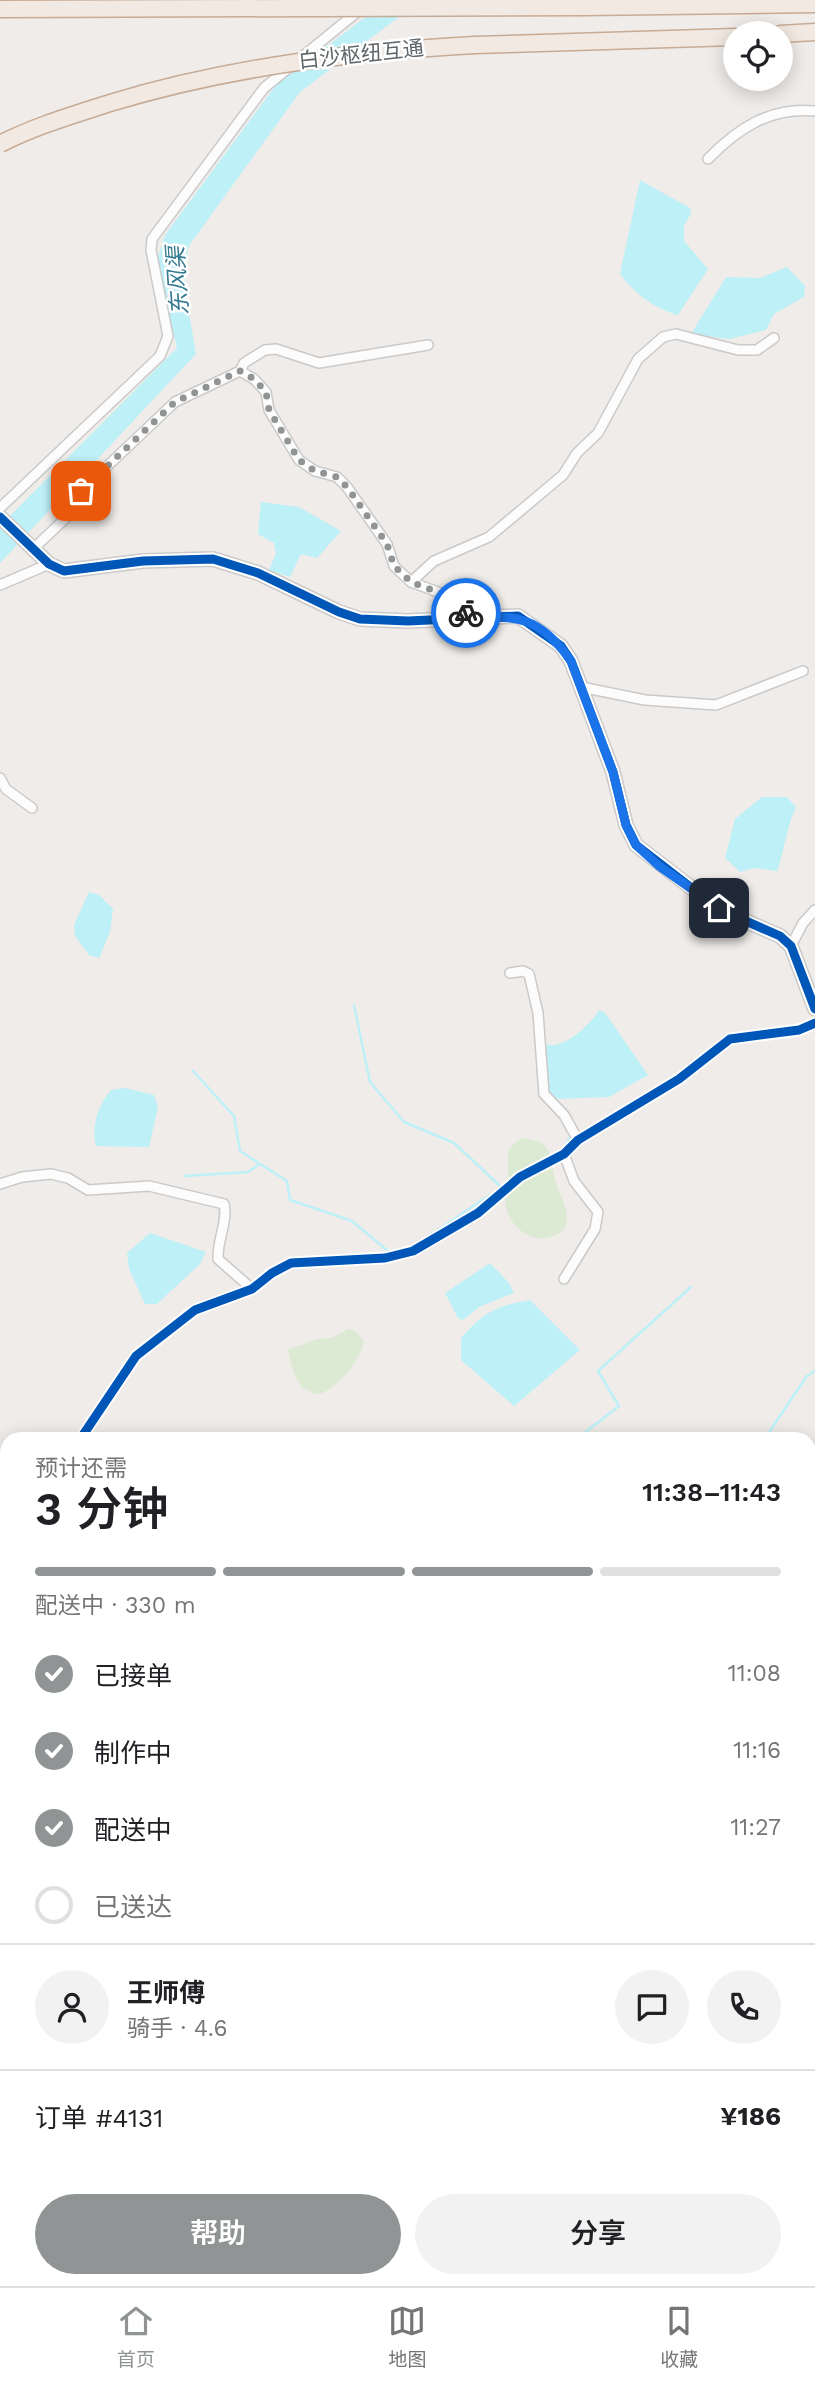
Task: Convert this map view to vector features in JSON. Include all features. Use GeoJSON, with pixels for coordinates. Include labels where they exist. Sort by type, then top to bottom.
{"type":"FeatureCollection","features":[{"type":"Feature","properties":{"kind":"highway"},"geometry":{"type":"LineString","coordinates":[[0,9],[815,4]]}},
{"type":"Feature","properties":{"kind":"highway"},"geometry":{"type":"LineString","coordinates":[[793,33],[815,32]]}},
{"type":"Feature","properties":{"kind":"highway","name":"白沙枢纽互通"},"geometry":{"type":"LineString","coordinates":[[0,145],[63,118],[162,88],[228,73],[393,49],[723,37]]}},
{"type":"Feature","properties":{"kind":"street"},"geometry":{"type":"LineString","coordinates":[[0,508],[160,356],[169,337],[151,250],[152,239],[264,88],[372,0]]}},
{"type":"Feature","properties":{"kind":"street"},"geometry":{"type":"LineString","coordinates":[[708,159],[732,134],[779,111],[815,110]]}},
{"type":"Feature","properties":{"kind":"street"},"geometry":{"type":"LineString","coordinates":[[411,582],[434,561],[489,537],[563,475],[577,453],[598,433],[638,359],[663,337],[676,334],[738,350],[757,350],[774,338]]}},
{"type":"Feature","properties":{"kind":"street"},"geometry":{"type":"LineString","coordinates":[[29,545],[68,516],[81,491],[175,402],[240,371],[244,363],[265,350],[276,349],[319,363],[332,363],[428,345]]}},
{"type":"Feature","properties":{"kind":"street"},"geometry":{"type":"LineString","coordinates":[[240,371],[254,379],[266,392],[269,410],[299,460],[315,471],[337,477],[347,487],[387,544],[394,566],[411,582],[462,601],[468,619]]}},
{"type":"Feature","properties":{"kind":"street"},"geometry":{"type":"LineString","coordinates":[[0,518],[49,564],[64,571],[143,561],[214,559],[258,573],[339,612],[360,619],[518,616],[540,629],[566,653],[613,772],[626,825],[636,845],[707,900],[732,915],[779,936],[791,946],[815,1010]]}},
{"type":"Feature","properties":{"kind":"street"},"geometry":{"type":"LineString","coordinates":[[0,585],[49,564]]}},
{"type":"Feature","properties":{"kind":"street"},"geometry":{"type":"LineString","coordinates":[[581,687],[645,700],[716,705],[803,671]]}},
{"type":"Feature","properties":{"kind":"street"},"geometry":{"type":"LineString","coordinates":[[0,778],[6,789],[32,808]]}},
{"type":"Feature","properties":{"kind":"street"},"geometry":{"type":"LineString","coordinates":[[791,946],[803,923],[815,910]]}},
{"type":"Feature","properties":{"kind":"street"},"geometry":{"type":"LineString","coordinates":[[509,973],[523,971],[529,974],[538,1013],[544,1094],[564,1115],[578,1140]]}},
{"type":"Feature","properties":{"kind":"street"},"geometry":{"type":"LineString","coordinates":[[85,1432],[136,1356],[195,1310],[252,1289],[272,1273],[291,1263],[385,1258],[413,1251],[478,1213],[520,1177],[564,1154],[578,1140],[679,1079],[730,1039],[799,1030],[815,1023]]}},
{"type":"Feature","properties":{"kind":"street"},"geometry":{"type":"LineString","coordinates":[[564,1154],[574,1181],[598,1212],[595,1229],[564,1279]]}},
{"type":"Feature","properties":{"kind":"street"},"geometry":{"type":"LineString","coordinates":[[0,1184],[22,1177],[51,1174],[68,1178],[88,1190],[149,1186],[224,1203],[226,1213],[217,1247],[218,1259],[252,1289]]}},
{"type":"Feature","properties":{"kind":"green space"},"geometry":{"type":"Polygon","coordinates":[[[522,1138],[541,1143],[549,1152],[567,1216],[567,1224],[556,1235],[545,1238],[529,1236],[516,1226],[507,1212],[505,1197],[508,1154],[510,1148],[522,1138]]]}},
{"type":"Feature","properties":{"kind":"green space"},"geometry":{"type":"Polygon","coordinates":[[[349,1329],[355,1331],[364,1341],[353,1365],[341,1379],[321,1394],[306,1390],[297,1380],[288,1350],[317,1339],[331,1338],[349,1329]]]}},
{"type":"Feature","properties":{"kind":"water","name":"东风渠"},"geometry":{"type":"Polygon","coordinates":[[[388,0],[421,0],[300,92],[188,247],[184,283],[196,354],[0,563],[0,526],[177,348],[157,260],[165,235],[276,85],[388,0]]]}},
{"type":"Feature","properties":{"kind":"water"},"geometry":{"type":"Polygon","coordinates":[[[640,180],[690,208],[691,213],[684,226],[684,241],[708,269],[678,315],[661,309],[646,299],[620,274],[640,180]]]}},
{"type":"Feature","properties":{"kind":"water"},"geometry":{"type":"Polygon","coordinates":[[[787,267],[805,286],[804,297],[774,314],[766,330],[729,339],[691,334],[726,277],[760,278],[787,267]]]}},
{"type":"Feature","properties":{"kind":"water"},"geometry":{"type":"Polygon","coordinates":[[[261,502],[299,507],[341,531],[317,558],[301,554],[290,577],[269,570],[276,553],[274,543],[258,534],[261,502]]]}},
{"type":"Feature","properties":{"kind":"water"},"geometry":{"type":"Polygon","coordinates":[[[762,797],[787,797],[796,807],[780,863],[777,871],[754,868],[740,872],[725,858],[735,819],[762,797]]]}},
{"type":"Feature","properties":{"kind":"water"},"geometry":{"type":"Polygon","coordinates":[[[89,892],[99,895],[113,909],[110,932],[99,958],[89,955],[75,936],[74,925],[89,892]]]}},
{"type":"Feature","properties":{"kind":"water"},"geometry":{"type":"Polygon","coordinates":[[[599,1010],[605,1013],[648,1075],[609,1097],[555,1099],[548,1094],[543,1048],[546,1044],[560,1044],[576,1035],[599,1010]]]}},
{"type":"Feature","properties":{"kind":"water"},"geometry":{"type":"Polygon","coordinates":[[[125,1088],[154,1095],[158,1107],[149,1147],[96,1146],[95,1124],[102,1102],[111,1090],[125,1088]]]}},
{"type":"Feature","properties":{"kind":"water"},"geometry":{"type":"Polygon","coordinates":[[[150,1233],[206,1252],[200,1264],[157,1304],[145,1304],[129,1269],[127,1253],[150,1233]]]}},
{"type":"Feature","properties":{"kind":"water"},"geometry":{"type":"Polygon","coordinates":[[[490,1263],[509,1283],[514,1293],[479,1307],[463,1320],[458,1318],[445,1293],[490,1263]]]}},
{"type":"Feature","properties":{"kind":"water"},"geometry":{"type":"Polygon","coordinates":[[[530,1300],[580,1350],[514,1406],[461,1360],[461,1338],[491,1312],[530,1300]]]}},
{"type":"Feature","properties":{"kind":"waterway"},"geometry":{"type":"LineString","coordinates":[[354,1005],[370,1082],[404,1122],[454,1143],[500,1186]]}},
{"type":"Feature","properties":{"kind":"waterway"},"geometry":{"type":"LineString","coordinates":[[193,1071],[234,1116],[240,1151],[287,1181],[290,1200],[352,1221],[389,1252],[414,1246],[509,1182]]}},
{"type":"Feature","properties":{"kind":"waterway"},"geometry":{"type":"LineString","coordinates":[[562,1150],[570,1138]]}},
{"type":"Feature","properties":{"kind":"waterway"},"geometry":{"type":"LineString","coordinates":[[185,1176],[248,1172],[260,1164]]}},
{"type":"Feature","properties":{"kind":"waterway"},"geometry":{"type":"LineString","coordinates":[[586,1432],[619,1406],[598,1371],[691,1287]]}},
{"type":"Feature","properties":{"kind":"waterway"},"geometry":{"type":"LineString","coordinates":[[769,1432],[807,1376],[815,1371]]}},
{"type":"Feature","properties":{"kind":"cycle path"},"geometry":{"type":"LineString","coordinates":[[0,517],[49,564],[64,571],[143,561],[213,559],[258,573],[339,612],[360,619],[408,621],[518,616],[561,646],[571,661],[613,772],[626,825],[636,845],[707,900],[732,915],[780,936],[791,946],[815,1009]]}},
{"type":"Feature","properties":{"kind":"cycle path"},"geometry":{"type":"LineString","coordinates":[[85,1432],[136,1356],[195,1310],[252,1289],[272,1273],[291,1263],[385,1258],[413,1251],[478,1213],[520,1177],[564,1154],[578,1140],[679,1079],[730,1039],[799,1030],[815,1023]]}},
{"type":"Feature","properties":{"kind":"way so far"},"geometry":{"type":"LineString","coordinates":[[81,491],[175,402],[240,371],[254,379],[266,392],[269,410],[299,460],[315,471],[337,477],[347,487],[387,544],[394,566],[411,582],[462,601],[466,613]]}},
{"type":"Feature","properties":{"kind":"route"},"geometry":{"type":"LineString","coordinates":[[466,613],[468,619],[498,615],[518,616],[561,646],[571,661],[613,772],[626,825],[636,845],[659,866],[719,908]]}}]}
